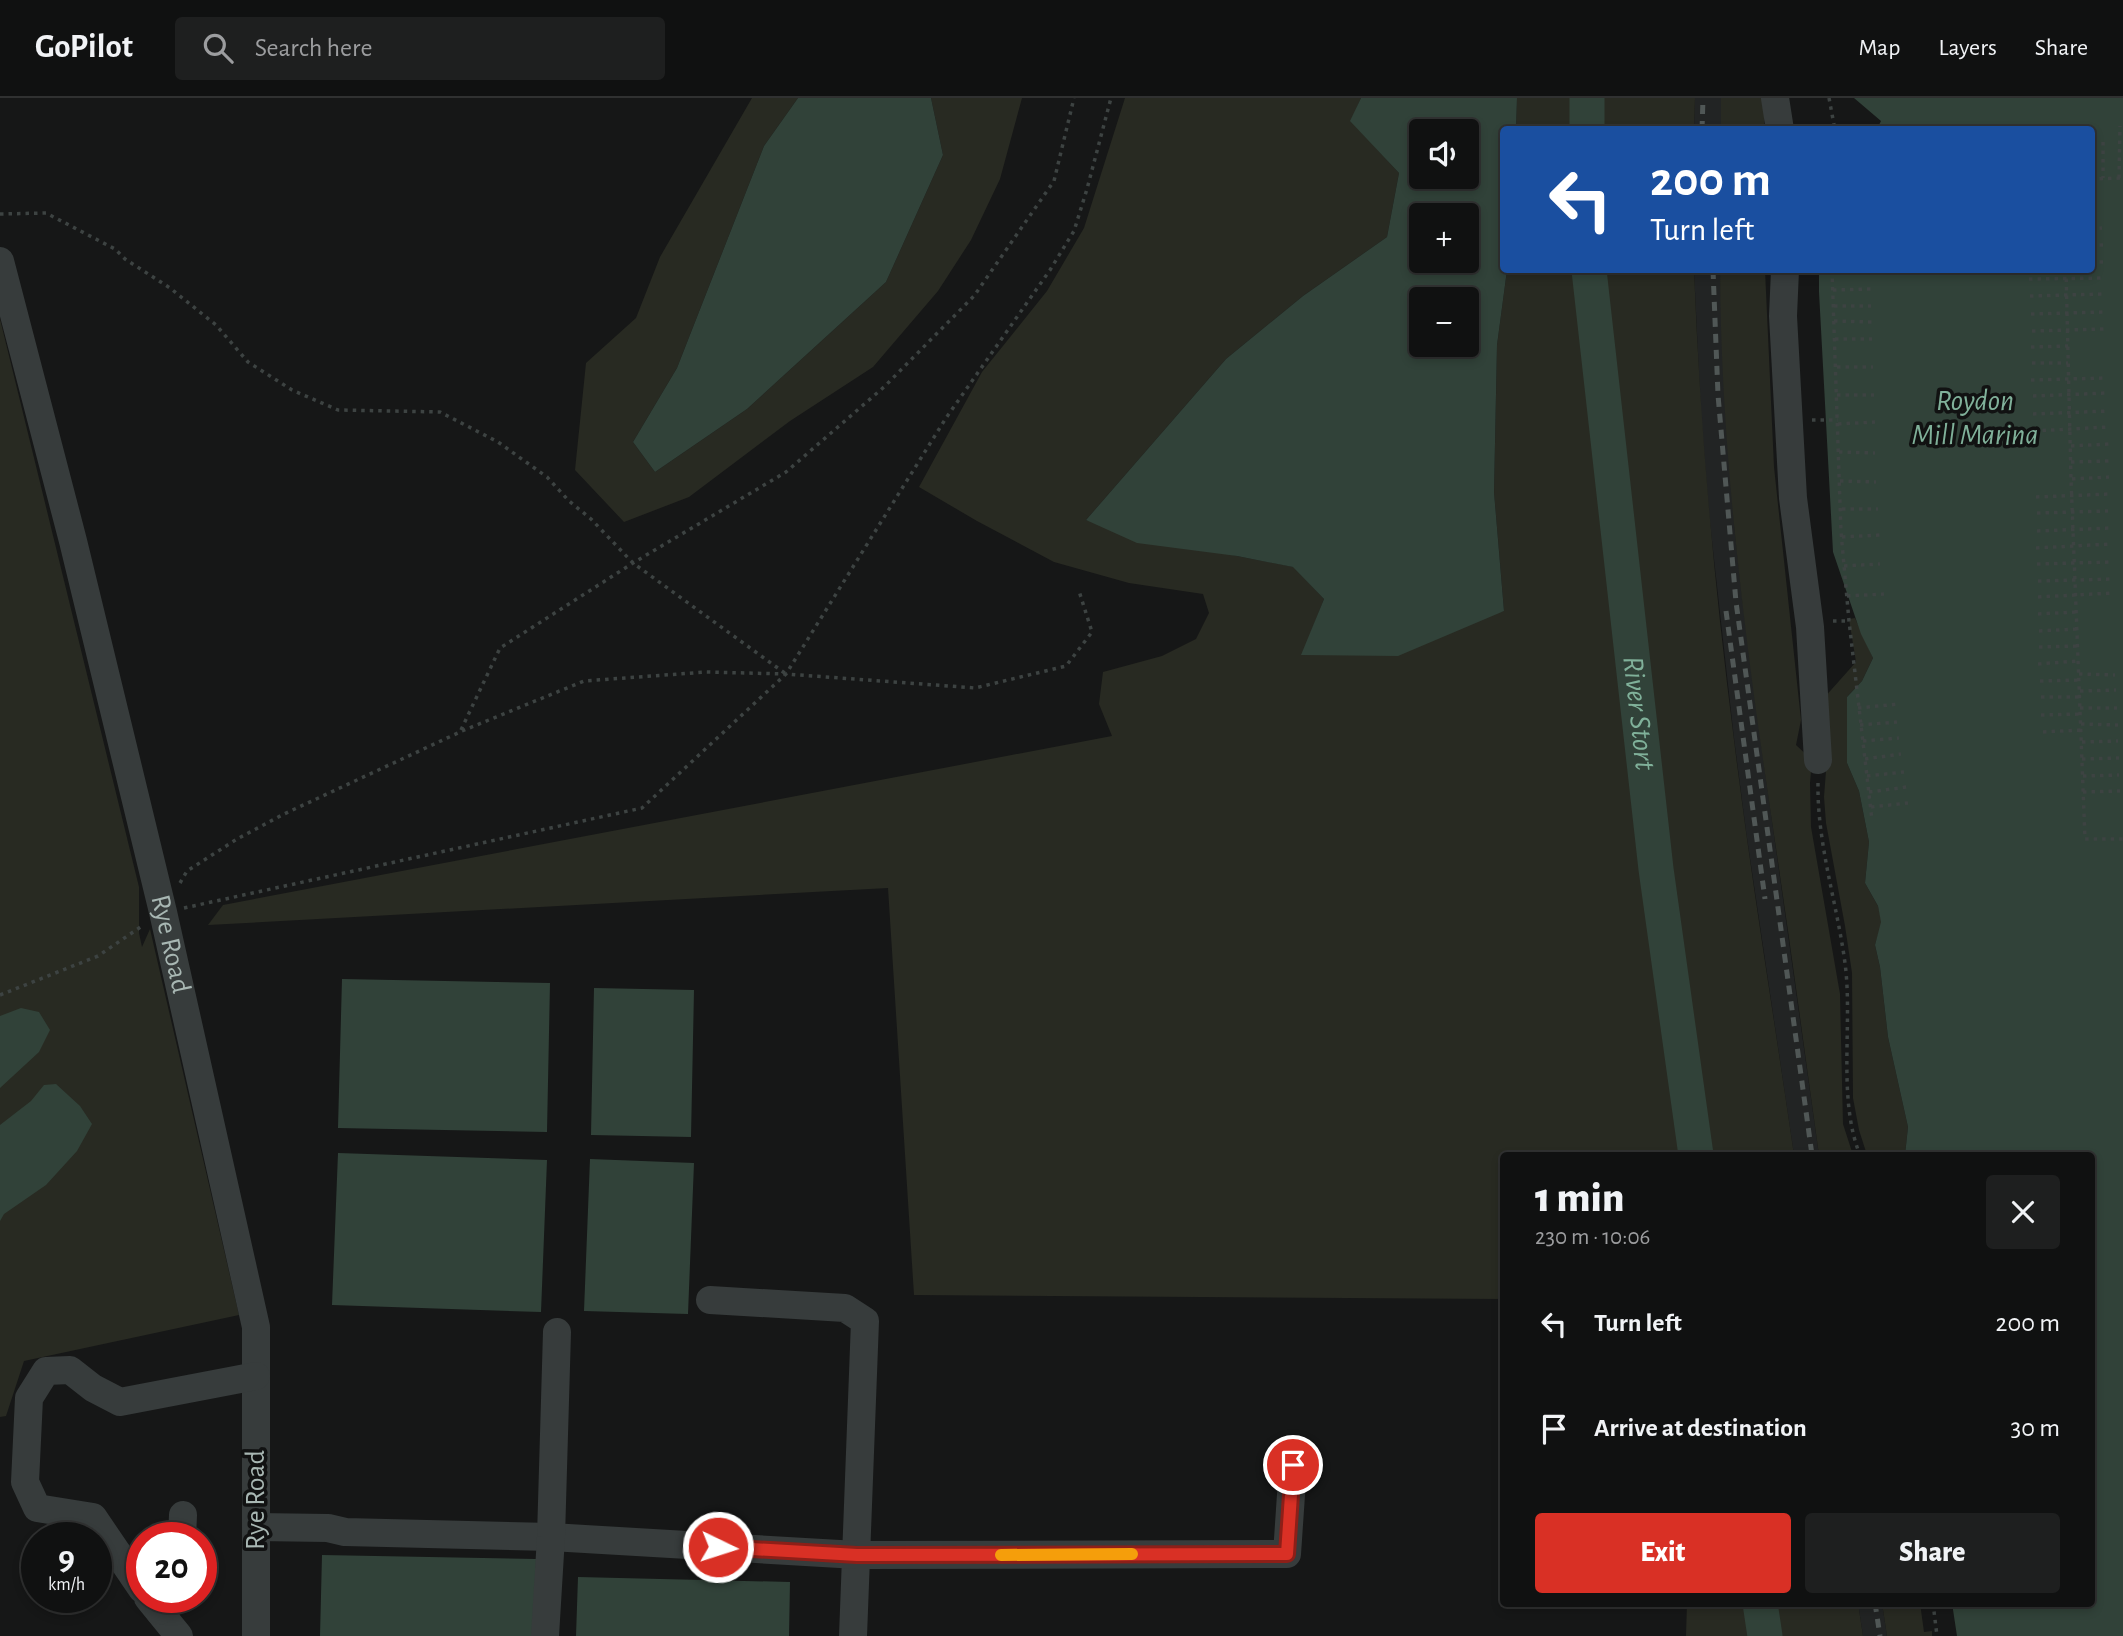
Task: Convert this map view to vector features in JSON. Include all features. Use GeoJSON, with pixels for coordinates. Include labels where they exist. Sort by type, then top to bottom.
{"type":"FeatureCollection","features":[{"type":"Feature","properties":{"kind":"street"},"geometry":{"type":"LineString","coordinates":[[1775,98],[1779,126]]}},
{"type":"Feature","properties":{"kind":"street","name":"Rye Road"},"geometry":{"type":"LineString","coordinates":[[0,261],[73,541],[163,912],[256,1327],[256,1636]]}},
{"type":"Feature","properties":{"kind":"street"},"geometry":{"type":"LineString","coordinates":[[1785,273],[1783,316],[1793,498],[1810,627],[1818,760]]}},
{"type":"Feature","properties":{"kind":"street"},"geometry":{"type":"LineString","coordinates":[[709,1300],[845,1308],[865,1321],[853,1636]]}},
{"type":"Feature","properties":{"kind":"street"},"geometry":{"type":"LineString","coordinates":[[545,1636],[557,1332]]}},
{"type":"Feature","properties":{"kind":"street"},"geometry":{"type":"LineString","coordinates":[[126,1565],[93,1517],[37,1508],[25,1482],[29,1398],[46,1371],[70,1370],[93,1388],[120,1402],[256,1377]]}},
{"type":"Feature","properties":{"kind":"street"},"geometry":{"type":"LineString","coordinates":[[256,1527],[328,1528],[345,1532],[551,1536],[857,1555],[1287,1554],[1293,1465]]}},
{"type":"Feature","properties":{"kind":"street"},"geometry":{"type":"LineString","coordinates":[[168,1613],[179,1636]]}},
{"type":"Feature","properties":{"kind":"path"},"geometry":{"type":"LineString","coordinates":[[460,732],[500,648],[633,563],[786,472],[884,387],[974,296],[1054,181],[1074,98]]}},
{"type":"Feature","properties":{"kind":"path"},"geometry":{"type":"LineString","coordinates":[[0,995],[98,956],[163,912],[642,808],[786,674],[946,418],[1051,270],[1074,231],[1111,98]]}},
{"type":"Feature","properties":{"kind":"path"},"geometry":{"type":"LineString","coordinates":[[1829,98],[1834,126]]}},
{"type":"Feature","properties":{"kind":"path"},"geometry":{"type":"LineString","coordinates":[[2095,178],[2121,178],[2120,126]]}},
{"type":"Feature","properties":{"kind":"path"},"geometry":{"type":"LineString","coordinates":[[2103,142],[2104,178]]}},
{"type":"Feature","properties":{"kind":"path"},"geometry":{"type":"LineString","coordinates":[[0,214],[47,213],[115,248],[125,259],[170,288],[216,325],[248,362],[292,390],[338,411],[440,412],[498,442],[547,477],[633,563],[786,674]]}},
{"type":"Feature","properties":{"kind":"path"},"geometry":{"type":"LineString","coordinates":[[2095,229],[2102,228]]}},
{"type":"Feature","properties":{"kind":"path"},"geometry":{"type":"LineString","coordinates":[[2095,245],[2105,245]]}},
{"type":"Feature","properties":{"kind":"path"},"geometry":{"type":"LineString","coordinates":[[2095,262],[2104,262]]}},
{"type":"Feature","properties":{"kind":"path"},"geometry":{"type":"LineString","coordinates":[[1832,273],[1844,566],[1872,820]]}},
{"type":"Feature","properties":{"kind":"path"},"geometry":{"type":"LineString","coordinates":[[2066,273],[2071,479],[2085,839],[2123,838]]}},
{"type":"Feature","properties":{"kind":"path"},"geometry":{"type":"LineString","coordinates":[[2029,279],[2105,278]]}},
{"type":"Feature","properties":{"kind":"path"},"geometry":{"type":"LineString","coordinates":[[1833,290],[1871,289]]}},
{"type":"Feature","properties":{"kind":"path"},"geometry":{"type":"LineString","coordinates":[[2030,296],[2104,294]]}},
{"type":"Feature","properties":{"kind":"path"},"geometry":{"type":"LineString","coordinates":[[1834,306],[1871,306]]}},
{"type":"Feature","properties":{"kind":"path"},"geometry":{"type":"LineString","coordinates":[[2031,314],[2105,312]]}},
{"type":"Feature","properties":{"kind":"path"},"geometry":{"type":"LineString","coordinates":[[1834,321],[1872,322]]}},
{"type":"Feature","properties":{"kind":"path"},"geometry":{"type":"LineString","coordinates":[[2032,331],[2105,329]]}},
{"type":"Feature","properties":{"kind":"path"},"geometry":{"type":"LineString","coordinates":[[1835,339],[1872,339]]}},
{"type":"Feature","properties":{"kind":"path"},"geometry":{"type":"LineString","coordinates":[[2032,347],[2068,346]]}},
{"type":"Feature","properties":{"kind":"path"},"geometry":{"type":"LineString","coordinates":[[2032,363],[2068,363]]}},
{"type":"Feature","properties":{"kind":"path"},"geometry":{"type":"LineString","coordinates":[[1836,367],[1873,367]]}},
{"type":"Feature","properties":{"kind":"path"},"geometry":{"type":"LineString","coordinates":[[2031,380],[2106,378]]}},
{"type":"Feature","properties":{"kind":"path"},"geometry":{"type":"LineString","coordinates":[[2033,396],[2107,393]]}},
{"type":"Feature","properties":{"kind":"path"},"geometry":{"type":"LineString","coordinates":[[1837,395],[1874,395]]}},
{"type":"Feature","properties":{"kind":"path"},"geometry":{"type":"LineString","coordinates":[[2033,414],[2108,411]]}},
{"type":"Feature","properties":{"kind":"path"},"geometry":{"type":"LineString","coordinates":[[1838,424],[1875,422]]}},
{"type":"Feature","properties":{"kind":"path"},"geometry":{"type":"LineString","coordinates":[[2034,431],[2108,427]]}},
{"type":"Feature","properties":{"kind":"path"},"geometry":{"type":"LineString","coordinates":[[2071,446],[2109,444]]}},
{"type":"Feature","properties":{"kind":"path"},"geometry":{"type":"LineString","coordinates":[[1839,452],[1875,453]]}},
{"type":"Feature","properties":{"kind":"path"},"geometry":{"type":"LineString","coordinates":[[2071,462],[2109,461]]}},
{"type":"Feature","properties":{"kind":"path"},"geometry":{"type":"LineString","coordinates":[[2071,479],[2109,477]]}},
{"type":"Feature","properties":{"kind":"path"},"geometry":{"type":"LineString","coordinates":[[1840,481],[1876,482]]}},
{"type":"Feature","properties":{"kind":"path"},"geometry":{"type":"LineString","coordinates":[[2036,497],[2110,494]]}},
{"type":"Feature","properties":{"kind":"path"},"geometry":{"type":"LineString","coordinates":[[1841,509],[1878,509]]}},
{"type":"Feature","properties":{"kind":"path"},"geometry":{"type":"LineString","coordinates":[[2037,513],[2108,511]]}},
{"type":"Feature","properties":{"kind":"path"},"geometry":{"type":"LineString","coordinates":[[2037,531],[2111,528]]}},
{"type":"Feature","properties":{"kind":"path"},"geometry":{"type":"LineString","coordinates":[[1842,537],[1880,535]]}},
{"type":"Feature","properties":{"kind":"path"},"geometry":{"type":"LineString","coordinates":[[2036,548],[2111,544]]}},
{"type":"Feature","properties":{"kind":"path"},"geometry":{"type":"LineString","coordinates":[[2037,564],[2111,562]]}},
{"type":"Feature","properties":{"kind":"path"},"geometry":{"type":"LineString","coordinates":[[1844,566],[1881,564]]}},
{"type":"Feature","properties":{"kind":"path"},"geometry":{"type":"LineString","coordinates":[[2038,581],[2113,579]]}},
{"type":"Feature","properties":{"kind":"path"},"geometry":{"type":"LineString","coordinates":[[163,912],[187,871],[237,839],[284,814],[460,732],[584,681],[706,672],[786,674],[975,688],[1066,666],[1092,632],[1079,591]]}},
{"type":"Feature","properties":{"kind":"path"},"geometry":{"type":"LineString","coordinates":[[2038,597],[2113,593]]}},
{"type":"Feature","properties":{"kind":"path"},"geometry":{"type":"LineString","coordinates":[[1847,596],[1884,594]]}},
{"type":"Feature","properties":{"kind":"path"},"geometry":{"type":"LineString","coordinates":[[2038,614],[2076,612]]}},
{"type":"Feature","properties":{"kind":"path"},"geometry":{"type":"LineString","coordinates":[[2039,631],[2077,629]]}},
{"type":"Feature","properties":{"kind":"path"},"geometry":{"type":"LineString","coordinates":[[2039,648],[2078,646]]}},
{"type":"Feature","properties":{"kind":"path"},"geometry":{"type":"LineString","coordinates":[[2038,664],[2078,661]]}},
{"type":"Feature","properties":{"kind":"path"},"geometry":{"type":"LineString","coordinates":[[2040,681],[2115,675]]}},
{"type":"Feature","properties":{"kind":"path"},"geometry":{"type":"LineString","coordinates":[[2041,697],[2116,690]]}},
{"type":"Feature","properties":{"kind":"path"},"geometry":{"type":"LineString","coordinates":[[1858,708],[1899,704]]}},
{"type":"Feature","properties":{"kind":"path"},"geometry":{"type":"LineString","coordinates":[[2080,708],[2116,708]]}},
{"type":"Feature","properties":{"kind":"path"},"geometry":{"type":"LineString","coordinates":[[2041,715],[2080,714]]}},
{"type":"Feature","properties":{"kind":"path"},"geometry":{"type":"LineString","coordinates":[[1860,724],[1897,722]]}},
{"type":"Feature","properties":{"kind":"path"},"geometry":{"type":"LineString","coordinates":[[2043,732],[2118,725]]}},
{"type":"Feature","properties":{"kind":"path"},"geometry":{"type":"LineString","coordinates":[[1862,741],[1899,738]]}},
{"type":"Feature","properties":{"kind":"path"},"geometry":{"type":"LineString","coordinates":[[2081,742],[2118,741]]}},
{"type":"Feature","properties":{"kind":"path"},"geometry":{"type":"LineString","coordinates":[[1865,759],[1901,754]]}},
{"type":"Feature","properties":{"kind":"path"},"geometry":{"type":"LineString","coordinates":[[2082,759],[2119,758]]}},
{"type":"Feature","properties":{"kind":"path"},"geometry":{"type":"LineString","coordinates":[[1818,760],[1817,800],[1821,833],[1845,965],[1849,1115],[1859,1152]]}},
{"type":"Feature","properties":{"kind":"path"},"geometry":{"type":"LineString","coordinates":[[1867,776],[1903,772]]}},
{"type":"Feature","properties":{"kind":"path"},"geometry":{"type":"LineString","coordinates":[[2082,776],[2119,775]]}},
{"type":"Feature","properties":{"kind":"path"},"geometry":{"type":"LineString","coordinates":[[1869,792],[1907,787]]}},
{"type":"Feature","properties":{"kind":"path"},"geometry":{"type":"LineString","coordinates":[[2083,792],[2120,791]]}},
{"type":"Feature","properties":{"kind":"path"},"geometry":{"type":"LineString","coordinates":[[1871,807],[1908,803]]}},
{"type":"Feature","properties":{"kind":"path"},"geometry":{"type":"LineString","coordinates":[[1933,1607],[1937,1636]]}},
{"type":"Feature","properties":{"kind":"shaded area"},"geometry":{"type":"Polygon","coordinates":[[[752,98],[798,98],[764,146],[677,368],[633,442],[655,472],[747,409],[886,282],[943,155],[931,98],[1022,98],[1000,179],[971,240],[938,291],[873,367],[790,421],[689,497],[624,522],[575,470],[586,363],[636,318],[660,257],[752,98]]]}},
{"type":"Feature","properties":{"kind":"shaded area"},"geometry":{"type":"Polygon","coordinates":[[[1125,98],[1361,98],[1351,121],[1399,173],[1387,237],[1303,296],[1226,359],[1086,520],[1294,567],[1324,599],[1302,655],[1504,611],[1494,492],[1497,345],[1507,273],[1694,273],[1704,447],[1720,623],[1748,844],[1794,1152],[1500,1152],[1500,1299],[914,1295],[888,888],[208,925],[223,905],[1112,736],[1099,704],[1103,672],[1162,656],[1196,639],[1209,613],[1203,594],[1129,583],[1054,562],[919,487],[982,372],[1047,291],[1084,228],[1125,98]]]}},
{"type":"Feature","properties":{"kind":"shaded area"},"geometry":{"type":"Polygon","coordinates":[[[1517,98],[1695,98],[1694,126],[1516,126],[1517,98]]]}},
{"type":"Feature","properties":{"kind":"shaded area"},"geometry":{"type":"Polygon","coordinates":[[[1695,98],[1721,98],[1721,126],[1694,126],[1695,98]]]}},
{"type":"Feature","properties":{"kind":"shaded area"},"geometry":{"type":"Polygon","coordinates":[[[1721,98],[1765,98],[1764,126],[1721,126],[1721,98]]]}},
{"type":"Feature","properties":{"kind":"shaded area"},"geometry":{"type":"Polygon","coordinates":[[[1694,273],[1720,273],[1735,533],[1764,764],[1819,1152],[1794,1152],[1734,738],[1701,416],[1694,273]]]}},
{"type":"Feature","properties":{"kind":"shaded area"},"geometry":{"type":"Polygon","coordinates":[[[1720,273],[1765,273],[1774,467],[1801,720],[1796,745],[1812,760],[1811,827],[1840,994],[1843,1124],[1852,1152],[1819,1152],[1738,564],[1725,417],[1720,273]]]}},
{"type":"Feature","properties":{"kind":"shaded area"},"geometry":{"type":"Polygon","coordinates":[[[0,319],[139,887],[139,933],[142,947],[150,929],[239,1315],[24,1361],[6,1416],[0,1417],[0,319]]]}},
{"type":"Feature","properties":{"kind":"shaded area"},"geometry":{"type":"Polygon","coordinates":[[[1855,618],[1873,658],[1862,681],[1847,697],[1847,763],[1859,791],[1869,842],[1865,883],[1878,906],[1882,922],[1875,945],[1888,1037],[1908,1127],[1905,1152],[1866,1152],[1853,1098],[1852,973],[1826,823],[1824,797],[1827,758],[1823,699],[1856,662],[1849,619],[1855,618]]]}},
{"type":"Feature","properties":{"kind":"shaded area"},"geometry":{"type":"Polygon","coordinates":[[[1687,1607],[1859,1607],[1863,1636],[1686,1636],[1687,1607]]]}},
{"type":"Feature","properties":{"kind":"shaded area"},"geometry":{"type":"Polygon","coordinates":[[[1859,1607],[1883,1607],[1887,1636],[1863,1636],[1859,1607]]]}},
{"type":"Feature","properties":{"kind":"shaded area"},"geometry":{"type":"Polygon","coordinates":[[[1883,1607],[1921,1607],[1924,1632],[1932,1631],[1932,1636],[1887,1636],[1883,1607]]]}},
{"type":"Feature","properties":{"kind":"water"},"geometry":{"type":"Polygon","coordinates":[[[798,98],[931,98],[943,155],[886,282],[747,409],[655,472],[633,442],[677,368],[764,146],[798,98]]]}},
{"type":"Feature","properties":{"kind":"water"},"geometry":{"type":"Polygon","coordinates":[[[1361,98],[1517,98],[1516,126],[1500,126],[1500,273],[1507,273],[1497,345],[1494,492],[1504,611],[1398,656],[1301,655],[1324,599],[1293,567],[1237,556],[1137,543],[1086,520],[1226,359],[1303,296],[1387,237],[1399,173],[1350,121],[1361,98]]]}},
{"type":"Feature","properties":{"kind":"water","name":"Roydon Mill Marina"},"geometry":{"type":"Polygon","coordinates":[[[1854,98],[2123,98],[2123,1636],[1957,1636],[1953,1607],[2095,1607],[2095,1152],[1905,1152],[1908,1127],[1888,1037],[1875,945],[1881,922],[1878,906],[1865,883],[1869,842],[1859,791],[1847,763],[1847,697],[1862,681],[1873,658],[1861,634],[1833,552],[1819,292],[1819,273],[2095,273],[2095,126],[1878,126],[1881,121],[1854,98]]]}},
{"type":"Feature","properties":{"kind":"water"},"geometry":{"type":"Polygon","coordinates":[[[342,979],[550,983],[547,1132],[338,1128],[342,979]]]}},
{"type":"Feature","properties":{"kind":"water"},"geometry":{"type":"Polygon","coordinates":[[[594,988],[694,990],[691,1137],[591,1135],[594,988]]]}},
{"type":"Feature","properties":{"kind":"water"},"geometry":{"type":"Polygon","coordinates":[[[21,1008],[39,1012],[50,1030],[39,1052],[0,1088],[0,1016],[21,1008]]]}},
{"type":"Feature","properties":{"kind":"water"},"geometry":{"type":"Polygon","coordinates":[[[56,1084],[80,1106],[92,1124],[77,1151],[46,1185],[4,1214],[0,1221],[0,1125],[31,1101],[44,1085],[56,1084]]]}},
{"type":"Feature","properties":{"kind":"water"},"geometry":{"type":"Polygon","coordinates":[[[338,1153],[547,1160],[541,1312],[332,1305],[338,1153]]]}},
{"type":"Feature","properties":{"kind":"water"},"geometry":{"type":"Polygon","coordinates":[[[590,1159],[694,1163],[688,1314],[584,1311],[590,1159]]]}},
{"type":"Feature","properties":{"kind":"water"},"geometry":{"type":"Polygon","coordinates":[[[322,1555],[536,1559],[535,1636],[320,1636],[322,1555]]]}},
{"type":"Feature","properties":{"kind":"water"},"geometry":{"type":"Polygon","coordinates":[[[578,1577],[790,1582],[789,1636],[576,1636],[578,1577]]]}},
{"type":"Feature","properties":{"kind":"waterway","name":"River Stort"},"geometry":{"type":"LineString","coordinates":[[1587,98],[1587,126]]}},
{"type":"Feature","properties":{"kind":"waterway","name":"River Stort"},"geometry":{"type":"LineString","coordinates":[[1589,273],[1656,869],[1696,1152]]}},
{"type":"Feature","properties":{"kind":"waterway","name":"River Stort"},"geometry":{"type":"LineString","coordinates":[[1761,1607],[1765,1636]]}},
{"type":"Feature","properties":{"kind":"railway"},"geometry":{"type":"LineString","coordinates":[[1702,126],[1703,98]]}},
{"type":"Feature","properties":{"kind":"railway"},"geometry":{"type":"LineString","coordinates":[[1713,273],[1718,395],[1736,602],[1812,1152]]}},
{"type":"Feature","properties":{"kind":"railway"},"geometry":{"type":"LineString","coordinates":[[1726,611],[1765,899]]}},
{"type":"Feature","properties":{"kind":"railway"},"geometry":{"type":"LineString","coordinates":[[1876,1607],[1880,1636]]}},
{"type":"Feature","properties":{"kind":"slow traffic"},"geometry":{"type":"LineString","coordinates":[[1001,1555],[1132,1554]]}},
{"type":"Feature","properties":{"kind":"route"},"geometry":{"type":"LineString","coordinates":[[718,1547],[857,1555],[1287,1554],[1293,1465]]}}]}
